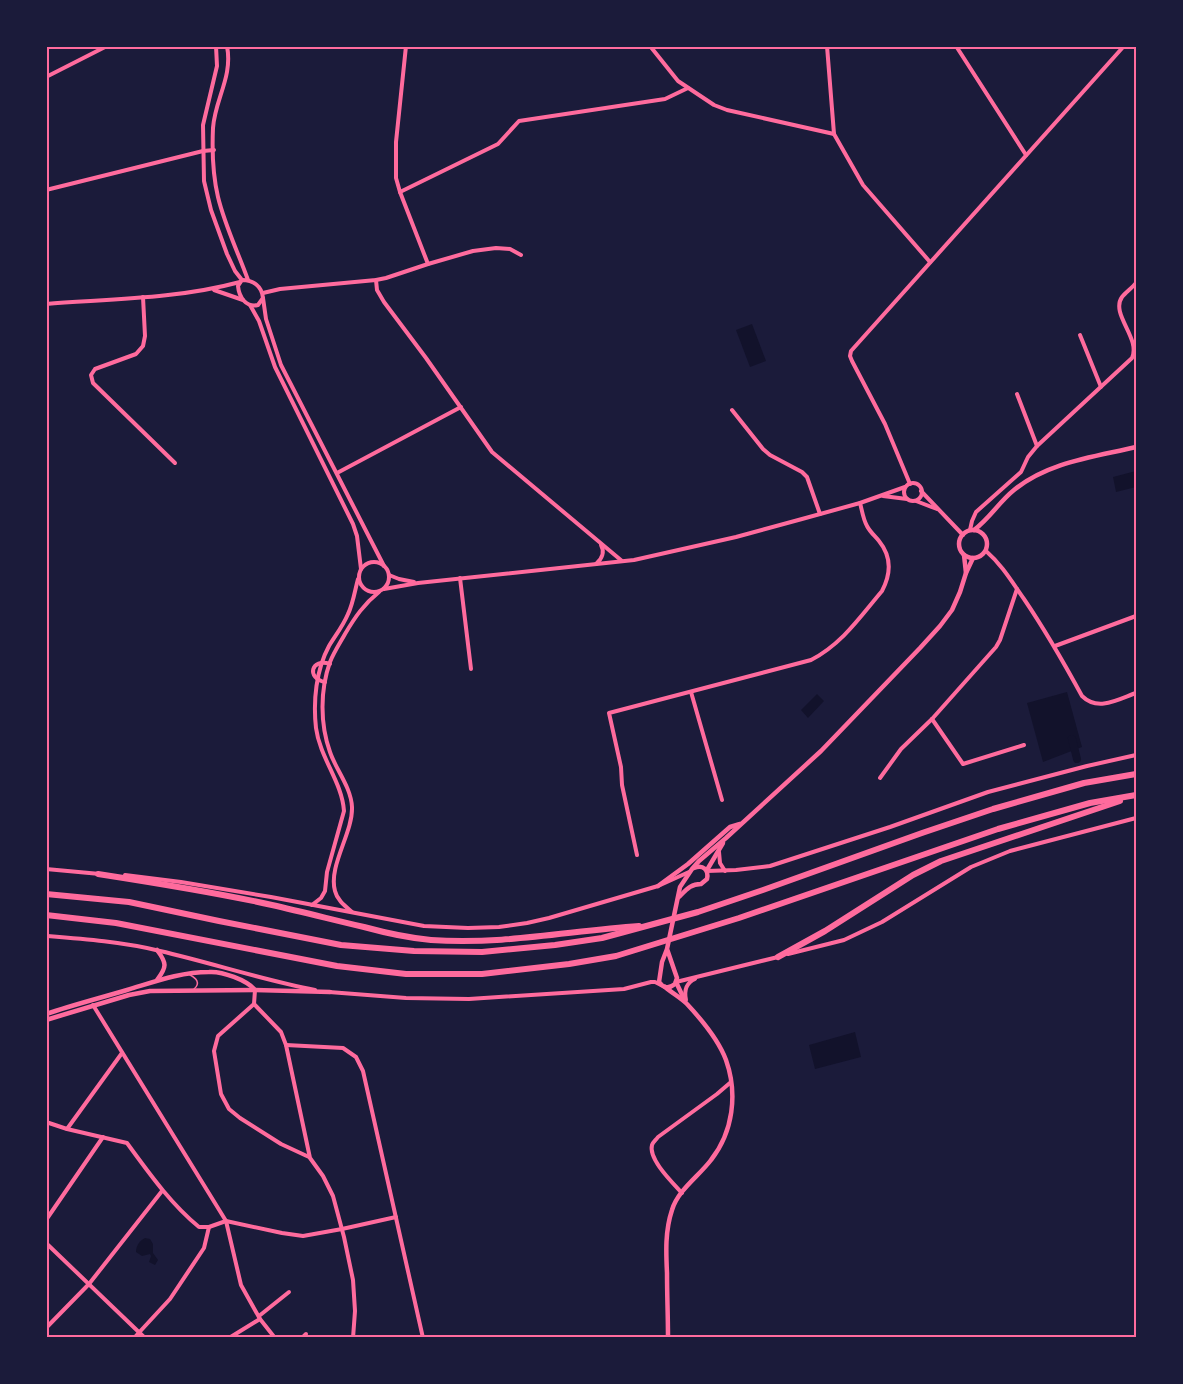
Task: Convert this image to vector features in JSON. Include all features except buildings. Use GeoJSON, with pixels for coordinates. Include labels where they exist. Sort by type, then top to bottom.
{"type":"FeatureCollection","features":[{"type":"Feature","properties":{"kind":"highway"},"geometry":{"type":"LineString","coordinates":[[46,894],[129,902],[341,945],[414,951],[482,952],[555,945],[602,938],[655,925],[764,890],[993,808],[1084,783],[1137,774]]}},
{"type":"Feature","properties":{"kind":"highway"},"geometry":{"type":"LineString","coordinates":[[46,915],[116,923],[337,966],[406,974],[482,974],[616,956],[739,918],[998,829],[1090,803],[1137,795]]}},
{"type":"Feature","properties":{"kind":"highway"},"geometry":{"type":"LineString","coordinates":[[778,957],[818,935],[906,879],[940,861],[1137,795]]}},
{"type":"Feature","properties":{"kind":"highway"},"geometry":{"type":"LineString","coordinates":[[98,874],[172,885],[392,934],[429,940],[514,940],[603,928],[655,925]]}},
{"type":"Feature","properties":{"kind":"main road"},"geometry":{"type":"LineString","coordinates":[[966,573],[964,555],[959,543],[963,535],[987,519],[1011,492],[1039,473],[1061,465],[1137,447]]}},
{"type":"Feature","properties":{"kind":"main road"},"geometry":{"type":"LineString","coordinates":[[964,555],[973,558],[983,555],[986,551],[987,542],[983,534],[987,519]]}},
{"type":"Feature","properties":{"kind":"main road"},"geometry":{"type":"LineString","coordinates":[[972,530],[983,534]]}},
{"type":"Feature","properties":{"kind":"main road"},"geometry":{"type":"LineString","coordinates":[[668,1338],[666,1236],[673,1206],[721,1145],[733,1109],[728,1066],[721,1049],[686,1004],[663,986],[659,978],[680,886],[705,856],[821,751],[940,626],[952,610],[973,558]]}},
{"type":"Feature","properties":{"kind":"main road"},"geometry":{"type":"LineString","coordinates":[[658,886],[688,864],[730,826],[743,823]]}},
{"type":"Feature","properties":{"kind":"main road"},"geometry":{"type":"LineString","coordinates":[[678,898],[690,886],[706,881],[707,871],[726,838]]}},
{"type":"Feature","properties":{"kind":"main road"},"geometry":{"type":"LineString","coordinates":[[691,871],[701,866],[707,871]]}},
{"type":"Feature","properties":{"kind":"main road"},"geometry":{"type":"LineString","coordinates":[[691,871],[692,881],[696,884]]}},
{"type":"Feature","properties":{"kind":"main road"},"geometry":{"type":"LineString","coordinates":[[667,949],[676,982],[686,1004]]}},
{"type":"Feature","properties":{"kind":"main road"},"geometry":{"type":"LineString","coordinates":[[157,950],[164,959],[165,965],[163,973],[157,980]]}},
{"type":"Feature","properties":{"kind":"main road"},"geometry":{"type":"LineString","coordinates":[[46,1014],[157,980],[212,971],[250,984],[255,990]]}},
{"type":"Feature","properties":{"kind":"main road"},"geometry":{"type":"LineString","coordinates":[[663,986],[671,987],[676,982]]}},
{"type":"Feature","properties":{"kind":"main road"},"geometry":{"type":"LineString","coordinates":[[46,1020],[93,1005],[150,991],[330,992]]}},
{"type":"Feature","properties":{"kind":"street"},"geometry":{"type":"LineString","coordinates":[[46,77],[106,46]]}},
{"type":"Feature","properties":{"kind":"street"},"geometry":{"type":"LineString","coordinates":[[216,46],[217,66],[203,125],[204,181],[210,210],[241,281]]}},
{"type":"Feature","properties":{"kind":"street"},"geometry":{"type":"LineString","coordinates":[[227,46],[229,69],[213,126],[217,195],[230,236],[248,280]]}},
{"type":"Feature","properties":{"kind":"street"},"geometry":{"type":"LineString","coordinates":[[406,46],[396,142],[396,178],[428,264]]}},
{"type":"Feature","properties":{"kind":"street"},"geometry":{"type":"LineString","coordinates":[[650,46],[678,81],[714,105],[727,110],[834,134]]}},
{"type":"Feature","properties":{"kind":"street"},"geometry":{"type":"LineString","coordinates":[[827,46],[834,134],[863,185],[930,262]]}},
{"type":"Feature","properties":{"kind":"street"},"geometry":{"type":"LineString","coordinates":[[957,46],[1026,155]]}},
{"type":"Feature","properties":{"kind":"street"},"geometry":{"type":"LineString","coordinates":[[910,484],[885,424],[850,356],[851,351],[1124,46]]}},
{"type":"Feature","properties":{"kind":"street"},"geometry":{"type":"LineString","coordinates":[[400,192],[498,144],[519,121],[665,99],[688,88]]}},
{"type":"Feature","properties":{"kind":"street"},"geometry":{"type":"LineString","coordinates":[[46,190],[214,150]]}},
{"type":"Feature","properties":{"kind":"street"},"geometry":{"type":"LineString","coordinates":[[250,305],[258,305],[263,295],[280,289],[376,280],[473,251],[510,249],[520,255]]}},
{"type":"Feature","properties":{"kind":"street"},"geometry":{"type":"LineString","coordinates":[[46,304],[213,289],[248,280],[256,284],[263,295],[266,319],[281,364],[384,566],[389,575],[418,583]]}},
{"type":"Feature","properties":{"kind":"street"},"geometry":{"type":"LineString","coordinates":[[376,280],[377,290],[384,302],[492,452],[623,561]]}},
{"type":"Feature","properties":{"kind":"street"},"geometry":{"type":"LineString","coordinates":[[241,281],[238,291],[243,300]]}},
{"type":"Feature","properties":{"kind":"street"},"geometry":{"type":"LineString","coordinates":[[972,530],[972,521],[976,512],[1021,472],[1028,457],[1037,446],[1132,357],[1135,352],[1134,339],[1120,312],[1119,305],[1121,298],[1137,283]]}},
{"type":"Feature","properties":{"kind":"street"},"geometry":{"type":"LineString","coordinates":[[213,289],[243,300],[250,305],[259,321],[275,367],[351,518],[357,536],[361,569],[349,614],[322,662],[314,704],[316,729],[323,757],[340,792],[344,811],[327,872],[325,891],[321,898],[311,905]]}},
{"type":"Feature","properties":{"kind":"street"},"geometry":{"type":"LineString","coordinates":[[142,297],[146,336],[143,346],[136,354],[95,369],[91,375],[93,383],[176,462]]}},
{"type":"Feature","properties":{"kind":"street"},"geometry":{"type":"LineString","coordinates":[[1080,336],[1101,387]]}},
{"type":"Feature","properties":{"kind":"street"},"geometry":{"type":"LineString","coordinates":[[1017,394],[1037,446]]}},
{"type":"Feature","properties":{"kind":"street"},"geometry":{"type":"LineString","coordinates":[[337,473],[461,407]]}},
{"type":"Feature","properties":{"kind":"street"},"geometry":{"type":"LineString","coordinates":[[732,410],[763,449],[807,477],[820,514]]}},
{"type":"Feature","properties":{"kind":"street"},"geometry":{"type":"LineString","coordinates":[[352,912],[340,902],[335,891],[334,876],[351,819],[351,801],[330,753],[322,704],[325,682],[335,652],[356,615],[366,602],[379,592],[418,583],[623,561],[736,537],[860,503],[910,484],[917,485],[963,535]]}},
{"type":"Feature","properties":{"kind":"street"},"geometry":{"type":"LineString","coordinates":[[905,487],[904,493],[907,499]]}},
{"type":"Feature","properties":{"kind":"street"},"geometry":{"type":"LineString","coordinates":[[916,501],[921,491]]}},
{"type":"Feature","properties":{"kind":"street"},"geometry":{"type":"LineString","coordinates":[[879,496],[916,501],[938,510]]}},
{"type":"Feature","properties":{"kind":"street"},"geometry":{"type":"LineString","coordinates":[[637,855],[609,713],[812,660],[838,642],[882,591],[889,571],[889,561],[885,550],[867,526],[860,503]]}},
{"type":"Feature","properties":{"kind":"street"},"geometry":{"type":"LineString","coordinates":[[595,564],[599,562],[603,553],[601,544]]}},
{"type":"Feature","properties":{"kind":"street"},"geometry":{"type":"LineString","coordinates":[[986,551],[996,559],[1017,589],[1055,646],[1082,696],[1087,701],[1100,705],[1107,704],[1137,693]]}},
{"type":"Feature","properties":{"kind":"street"},"geometry":{"type":"LineString","coordinates":[[361,569],[375,562],[384,566]]}},
{"type":"Feature","properties":{"kind":"street"},"geometry":{"type":"LineString","coordinates":[[384,589],[389,575]]}},
{"type":"Feature","properties":{"kind":"street"},"geometry":{"type":"LineString","coordinates":[[460,578],[471,669]]}},
{"type":"Feature","properties":{"kind":"street"},"geometry":{"type":"LineString","coordinates":[[358,579],[365,590],[379,592]]}},
{"type":"Feature","properties":{"kind":"street"},"geometry":{"type":"LineString","coordinates":[[880,778],[901,749],[932,719],[996,647],[1017,589]]}},
{"type":"Feature","properties":{"kind":"street"},"geometry":{"type":"LineString","coordinates":[[1055,646],[1137,616]]}},
{"type":"Feature","properties":{"kind":"street"},"geometry":{"type":"LineString","coordinates":[[322,662],[330,664]]}},
{"type":"Feature","properties":{"kind":"street"},"geometry":{"type":"LineString","coordinates":[[318,681],[325,682]]}},
{"type":"Feature","properties":{"kind":"street"},"geometry":{"type":"LineString","coordinates":[[691,692],[722,800]]}},
{"type":"Feature","properties":{"kind":"street"},"geometry":{"type":"LineString","coordinates":[[932,719],[963,764],[1024,745]]}},
{"type":"Feature","properties":{"kind":"street"},"geometry":{"type":"LineString","coordinates":[[707,871],[770,866],[988,792],[1137,755]]}},
{"type":"Feature","properties":{"kind":"street"},"geometry":{"type":"LineString","coordinates":[[676,982],[844,940],[882,922],[971,867],[1010,851],[1137,818]]}},
{"type":"Feature","properties":{"kind":"street"},"geometry":{"type":"LineString","coordinates":[[720,848],[719,859],[725,871]]}},
{"type":"Feature","properties":{"kind":"street"},"geometry":{"type":"LineString","coordinates":[[46,869],[138,876],[424,926],[468,928],[499,927],[549,918],[658,886],[691,871]]}},
{"type":"Feature","properties":{"kind":"street"},"geometry":{"type":"LineString","coordinates":[[46,936],[100,940],[157,950],[284,984],[330,992],[406,998],[469,999],[624,989],[651,982],[663,986]]}},
{"type":"Feature","properties":{"kind":"street"},"geometry":{"type":"LineString","coordinates":[[686,1004],[687,986],[702,975]]}},
{"type":"Feature","properties":{"kind":"street"},"geometry":{"type":"LineString","coordinates":[[255,990],[254,1004],[218,1036],[214,1051],[221,1094],[229,1109],[240,1118],[281,1144],[310,1158]]}},
{"type":"Feature","properties":{"kind":"street"},"geometry":{"type":"LineString","coordinates":[[254,1004],[281,1032],[286,1045],[310,1158],[323,1176],[333,1196],[353,1280],[355,1311],[352,1338]]}},
{"type":"Feature","properties":{"kind":"street"},"geometry":{"type":"LineString","coordinates":[[93,1005],[226,1221],[241,1285],[275,1338]]}},
{"type":"Feature","properties":{"kind":"street"},"geometry":{"type":"LineString","coordinates":[[286,1045],[343,1048],[356,1057],[363,1071],[423,1338]]}},
{"type":"Feature","properties":{"kind":"street"},"geometry":{"type":"LineString","coordinates":[[67,1129],[122,1053]]}},
{"type":"Feature","properties":{"kind":"street"},"geometry":{"type":"LineString","coordinates":[[682,1193],[655,1160],[652,1146],[658,1137],[731,1082]]}},
{"type":"Feature","properties":{"kind":"street"},"geometry":{"type":"LineString","coordinates":[[46,1122],[127,1143],[162,1191],[184,1215],[199,1227],[209,1227],[226,1221],[303,1236],[396,1217]]}},
{"type":"Feature","properties":{"kind":"street"},"geometry":{"type":"LineString","coordinates":[[46,1220],[103,1137]]}},
{"type":"Feature","properties":{"kind":"street"},"geometry":{"type":"LineString","coordinates":[[46,1328],[89,1284],[162,1191]]}},
{"type":"Feature","properties":{"kind":"street"},"geometry":{"type":"LineString","coordinates":[[134,1338],[170,1299],[204,1248],[209,1227]]}},
{"type":"Feature","properties":{"kind":"street"},"geometry":{"type":"LineString","coordinates":[[46,1243],[145,1338]]}},
{"type":"Feature","properties":{"kind":"street"},"geometry":{"type":"LineString","coordinates":[[230,1338],[260,1317],[289,1292]]}},
{"type":"Feature","properties":{"kind":"lane"},"geometry":{"type":"LineString","coordinates":[[189,974],[198,982],[197,987],[191,992]]}},
{"type":"Feature","properties":{"kind":"shaded area"},"geometry":{"type":"Polygon","coordinates":[[[752,324],[766,361],[750,367],[736,330],[752,324]]]}},
{"type":"Feature","properties":{"kind":"shaded area"},"geometry":{"type":"Polygon","coordinates":[[[1136,471],[1136,487],[1116,492],[1113,477],[1136,471]]]}},
{"type":"Feature","properties":{"kind":"shaded area"},"geometry":{"type":"Polygon","coordinates":[[[1067,692],[1082,747],[1043,762],[1027,703],[1067,692]]]}},
{"type":"Feature","properties":{"kind":"shaded area"},"geometry":{"type":"Polygon","coordinates":[[[817,694],[824,701],[808,718],[801,710],[817,694]]]}},
{"type":"Feature","properties":{"kind":"shaded area"},"geometry":{"type":"Polygon","coordinates":[[[855,1032],[861,1057],[815,1069],[809,1045],[855,1032]]]}},
{"type":"Feature","properties":{"kind":"shaded area"},"geometry":{"type":"Polygon","coordinates":[[[145,1238],[150,1239],[153,1244],[153,1253],[158,1260],[155,1265],[149,1262],[150,1254],[142,1256],[136,1252],[139,1243],[145,1238]]]}},
{"type":"Feature","properties":{"kind":"waterway"},"geometry":{"type":"LineString","coordinates":[[1072,739],[1077,759]]}}]}
